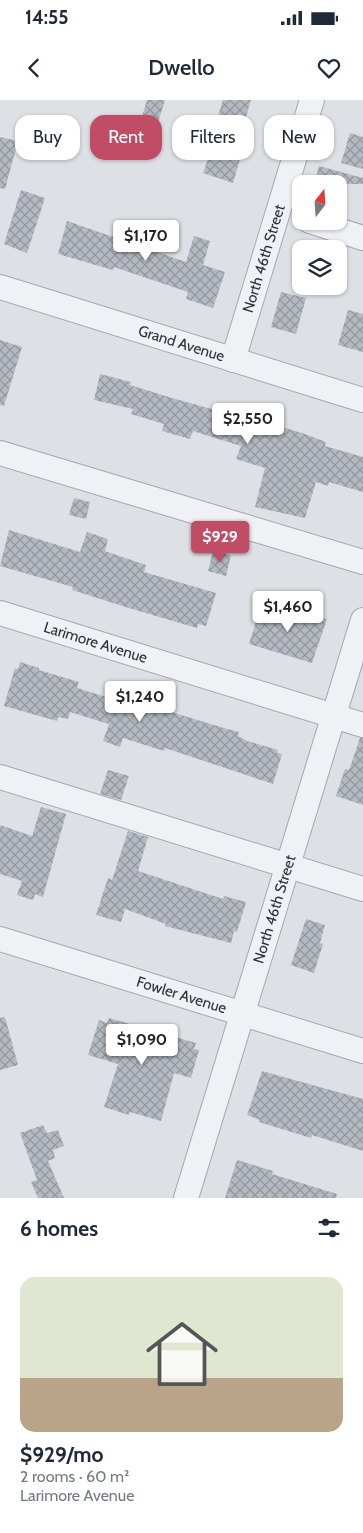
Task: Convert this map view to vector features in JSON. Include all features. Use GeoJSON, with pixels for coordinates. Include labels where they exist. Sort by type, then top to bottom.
{"type":"FeatureCollection","features":[{"type":"Feature","properties":{"kind":"street","name":"North 46th Street"},"geometry":{"type":"LineString","coordinates":[[233,360],[312,100]]}},
{"type":"Feature","properties":{"kind":"street"},"geometry":{"type":"LineString","coordinates":[[278,211],[292,215]]}},
{"type":"Feature","properties":{"kind":"street"},"geometry":{"type":"LineString","coordinates":[[338,230],[363,238]]}},
{"type":"Feature","properties":{"kind":"street","name":"Grand Avenue"},"geometry":{"type":"LineString","coordinates":[[0,287],[363,400]]}},
{"type":"Feature","properties":{"kind":"street"},"geometry":{"type":"LineString","coordinates":[[0,452],[363,562]]}},
{"type":"Feature","properties":{"kind":"street","name":"Larimore Avenue"},"geometry":{"type":"LineString","coordinates":[[0,613],[363,725]]}},
{"type":"Feature","properties":{"kind":"street","name":"North 46th Street"},"geometry":{"type":"LineString","coordinates":[[186,1198],[243,1014],[286,866],[363,620]]}},
{"type":"Feature","properties":{"kind":"street"},"geometry":{"type":"LineString","coordinates":[[0,777],[363,890]]}},
{"type":"Feature","properties":{"kind":"street","name":"Fowler Avenue"},"geometry":{"type":"LineString","coordinates":[[0,939],[363,1051]]}},
{"type":"Feature","properties":{"kind":"building"},"geometry":{"type":"Polygon","coordinates":[[[147,100],[165,100],[160,115],[142,115],[147,100]]]}},
{"type":"Feature","properties":{"kind":"building"},"geometry":{"type":"Polygon","coordinates":[[[223,100],[251,100],[247,115],[218,115],[223,100]]]}},
{"type":"Feature","properties":{"kind":"building"},"geometry":{"type":"Polygon","coordinates":[[[350,133],[363,137],[363,169],[341,163],[350,133]]]}},
{"type":"Feature","properties":{"kind":"building"},"geometry":{"type":"Polygon","coordinates":[[[0,137],[15,140],[15,152],[5,189],[0,188],[0,137]]]}},
{"type":"Feature","properties":{"kind":"building"},"geometry":{"type":"Polygon","coordinates":[[[208,160],[240,160],[233,183],[203,173],[208,160]]]}},
{"type":"Feature","properties":{"kind":"building"},"geometry":{"type":"Polygon","coordinates":[[[319,166],[363,178],[363,184],[348,184],[348,175],[316,175],[319,166]]]}},
{"type":"Feature","properties":{"kind":"building"},"geometry":{"type":"Polygon","coordinates":[[[21,190],[45,198],[27,253],[4,244],[21,190]]]}},
{"type":"Feature","properties":{"kind":"building"},"geometry":{"type":"Polygon","coordinates":[[[67,221],[186,262],[194,236],[210,241],[203,265],[225,272],[213,308],[186,299],[188,292],[114,267],[113,270],[58,254],[67,221]]]}},
{"type":"Feature","properties":{"kind":"building"},"geometry":{"type":"Polygon","coordinates":[[[281,292],[306,298],[296,334],[271,327],[281,292]]]}},
{"type":"Feature","properties":{"kind":"building"},"geometry":{"type":"Polygon","coordinates":[[[348,310],[363,314],[363,352],[338,345],[348,310]]]}},
{"type":"Feature","properties":{"kind":"building"},"geometry":{"type":"Polygon","coordinates":[[[0,340],[22,347],[4,406],[0,405],[0,340]]]}},
{"type":"Feature","properties":{"kind":"building"},"geometry":{"type":"Polygon","coordinates":[[[100,374],[131,382],[130,385],[172,398],[215,410],[216,407],[302,433],[326,442],[325,446],[363,457],[363,492],[329,482],[328,486],[316,482],[305,518],[255,507],[265,468],[236,459],[241,446],[193,431],[190,439],[162,431],[164,424],[131,414],[133,409],[94,400],[100,374]]]}},
{"type":"Feature","properties":{"kind":"building"},"geometry":{"type":"Polygon","coordinates":[[[74,498],[90,502],[86,519],[69,515],[74,498]]]}},
{"type":"Feature","properties":{"kind":"building"},"geometry":{"type":"Polygon","coordinates":[[[9,530],[80,552],[87,532],[108,539],[105,551],[146,565],[144,572],[216,593],[206,626],[198,624],[197,628],[72,590],[73,587],[0,566],[9,530]]]}},
{"type":"Feature","properties":{"kind":"building"},"geometry":{"type":"Polygon","coordinates":[[[213,551],[231,555],[226,576],[208,571],[213,551]]]}},
{"type":"Feature","properties":{"kind":"building"},"geometry":{"type":"Polygon","coordinates":[[[275,605],[309,616],[310,613],[327,619],[312,663],[249,644],[261,606],[273,610],[275,605]]]}},
{"type":"Feature","properties":{"kind":"building"},"geometry":{"type":"Polygon","coordinates":[[[20,662],[79,682],[77,688],[116,700],[118,696],[239,732],[238,736],[247,741],[278,750],[277,753],[282,754],[273,784],[165,748],[164,751],[123,738],[120,747],[103,741],[109,724],[70,712],[68,719],[58,717],[57,721],[4,706],[15,668],[18,669],[20,662]]]}},
{"type":"Feature","properties":{"kind":"building"},"geometry":{"type":"Polygon","coordinates":[[[360,738],[363,738],[363,805],[336,796],[345,769],[349,770],[360,738]]]}},
{"type":"Feature","properties":{"kind":"building"},"geometry":{"type":"Polygon","coordinates":[[[108,770],[129,776],[121,800],[100,794],[108,770]]]}},
{"type":"Feature","properties":{"kind":"building"},"geometry":{"type":"Polygon","coordinates":[[[41,807],[66,814],[43,897],[35,894],[33,900],[17,895],[22,881],[0,874],[0,825],[32,836],[41,807]]]}},
{"type":"Feature","properties":{"kind":"building"},"geometry":{"type":"Polygon","coordinates":[[[128,831],[148,837],[138,871],[223,899],[224,896],[246,902],[237,932],[234,931],[231,943],[165,926],[166,924],[125,909],[121,922],[96,915],[108,878],[112,880],[128,831]]]}},
{"type":"Feature","properties":{"kind":"building"},"geometry":{"type":"Polygon","coordinates":[[[306,919],[325,925],[320,943],[323,944],[314,973],[291,965],[306,919]]]}},
{"type":"Feature","properties":{"kind":"building"},"geometry":{"type":"Polygon","coordinates":[[[5,1017],[18,1065],[0,1070],[0,1018],[5,1017]]]}},
{"type":"Feature","properties":{"kind":"building"},"geometry":{"type":"Polygon","coordinates":[[[109,1018],[196,1043],[194,1049],[199,1050],[191,1078],[174,1073],[161,1121],[130,1112],[129,1115],[104,1107],[118,1064],[88,1055],[99,1020],[107,1023],[109,1018]]]}},
{"type":"Feature","properties":{"kind":"building"},"geometry":{"type":"Polygon","coordinates":[[[262,1071],[363,1099],[363,1151],[312,1135],[311,1138],[259,1122],[260,1120],[247,1115],[262,1071]]]}},
{"type":"Feature","properties":{"kind":"building"},"geometry":{"type":"Polygon","coordinates":[[[43,1125],[47,1133],[58,1130],[64,1146],[53,1150],[55,1158],[48,1161],[64,1198],[38,1198],[31,1182],[37,1180],[20,1133],[43,1125]]]}},
{"type":"Feature","properties":{"kind":"building"},"geometry":{"type":"Polygon","coordinates":[[[237,1160],[273,1171],[272,1174],[337,1194],[336,1198],[225,1198],[237,1160]]]}}]}
